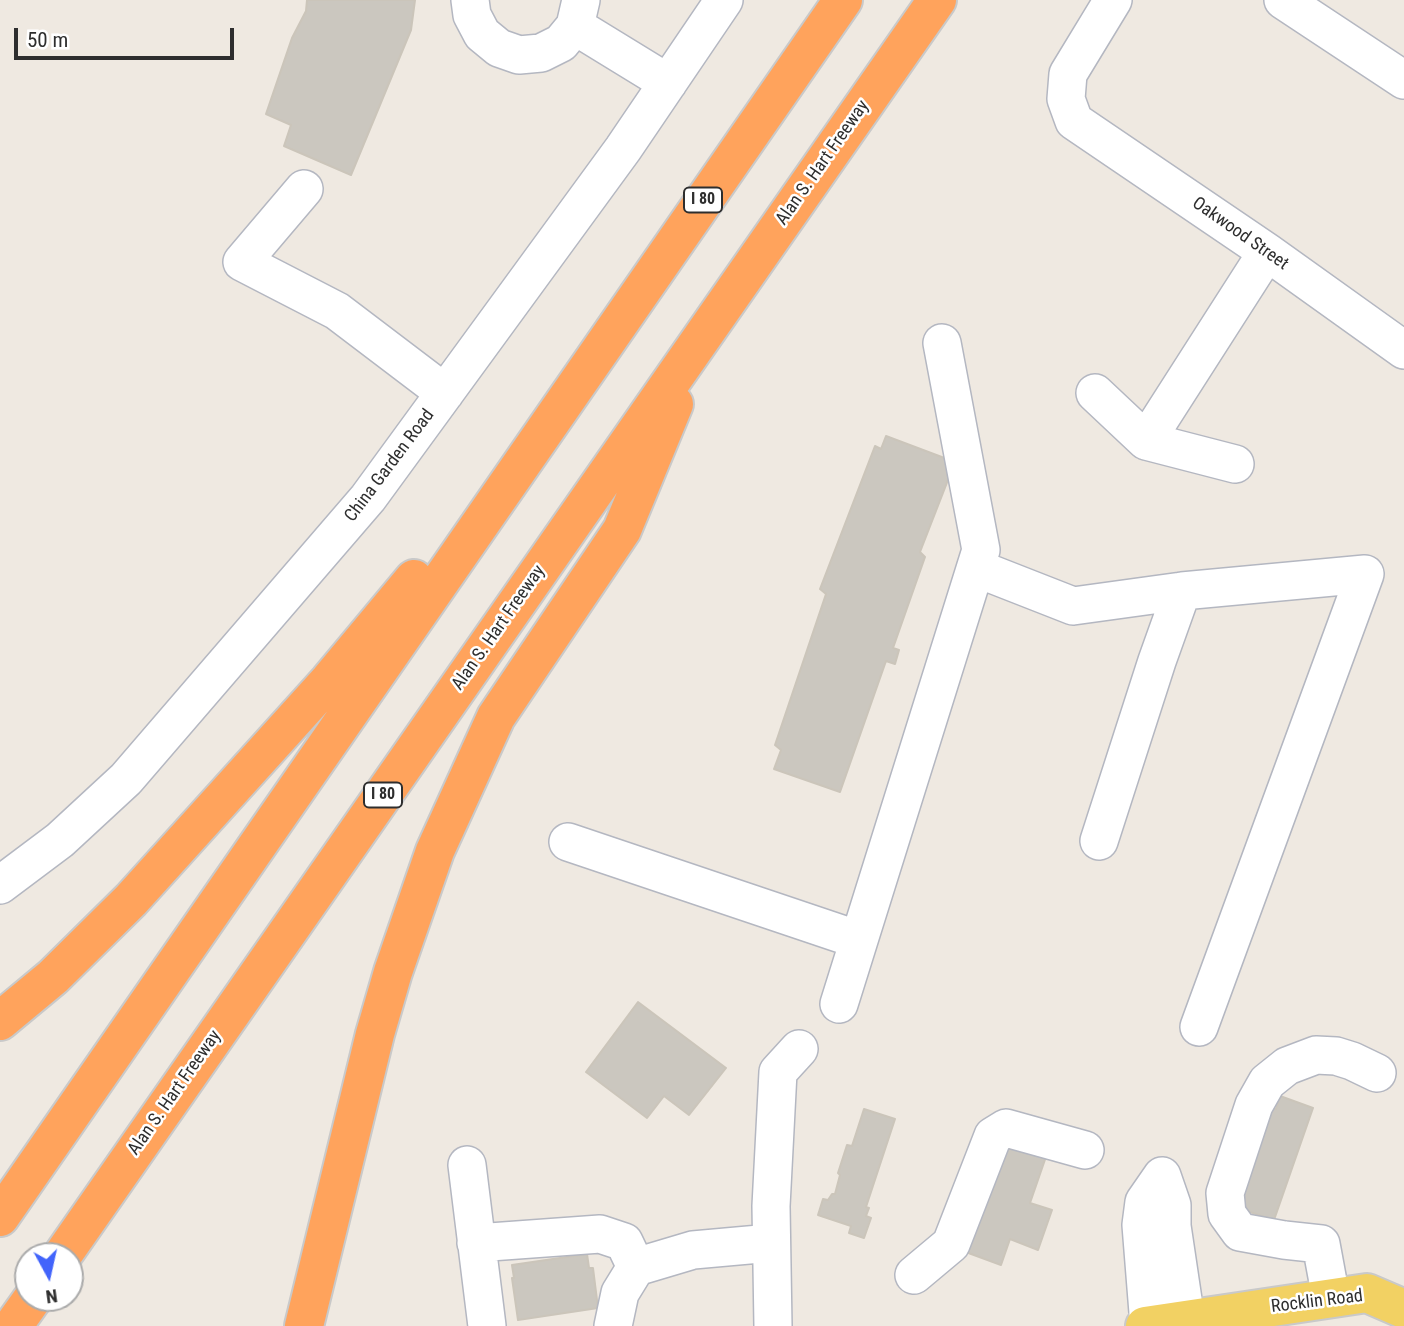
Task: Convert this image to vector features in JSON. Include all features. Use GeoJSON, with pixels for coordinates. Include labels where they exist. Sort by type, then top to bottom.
{"type":"FeatureCollection","features":[{"type":"Feature","properties":{"kind":"highway","name":"I 80"},"geometry":{"type":"LineString","coordinates":[[0,1217],[843,0]]}},
{"type":"Feature","properties":{"kind":"highway","name":"Alan S. Hart Freeway"},"geometry":{"type":"LineString","coordinates":[[72,1242],[937,0]]}},
{"type":"Feature","properties":{"kind":"highway"},"geometry":{"type":"LineString","coordinates":[[304,1326],[375,1034],[393,972],[436,850],[496,717],[622,530],[703,334]]}},
{"type":"Feature","properties":{"kind":"highway"},"geometry":{"type":"LineString","coordinates":[[0,1021],[53,977],[131,900],[329,681],[564,401]]}},
{"type":"Feature","properties":{"kind":"main road","name":"Rocklin Road"},"geometry":{"type":"LineString","coordinates":[[1148,1326],[1187,1323],[1367,1293],[1404,1309]]}},
{"type":"Feature","properties":{"kind":"street"},"geometry":{"type":"LineString","coordinates":[[470,0],[471,15],[482,34],[499,48],[519,55],[541,53],[561,43],[578,13],[668,83]]}},
{"type":"Feature","properties":{"kind":"street","name":"China Garden Road"},"geometry":{"type":"LineString","coordinates":[[0,885],[60,840],[126,779],[368,498],[624,149],[724,0]]}},
{"type":"Feature","properties":{"kind":"street","name":"Oakwood Street"},"geometry":{"type":"LineString","coordinates":[[1113,0],[1068,74],[1066,99],[1074,121],[1267,252],[1404,351]]}},
{"type":"Feature","properties":{"kind":"street"},"geometry":{"type":"LineString","coordinates":[[1283,0],[1404,80]]}},
{"type":"Feature","properties":{"kind":"street"},"geometry":{"type":"LineString","coordinates":[[304,190],[242,262],[337,312],[445,393]]}},
{"type":"Feature","properties":{"kind":"street"},"geometry":{"type":"LineString","coordinates":[[1146,441],[1267,252]]}},
{"type":"Feature","properties":{"kind":"street"},"geometry":{"type":"LineString","coordinates":[[839,1004],[981,550],[942,343]]}},
{"type":"Feature","properties":{"kind":"street"},"geometry":{"type":"LineString","coordinates":[[1095,393],[1146,441],[1235,464]]}},
{"type":"Feature","properties":{"kind":"street"},"geometry":{"type":"LineString","coordinates":[[976,568],[1073,606],[1182,591],[1365,573],[1199,1027]]}},
{"type":"Feature","properties":{"kind":"street"},"geometry":{"type":"LineString","coordinates":[[1099,841],[1182,591]]}},
{"type":"Feature","properties":{"kind":"street"},"geometry":{"type":"LineString","coordinates":[[568,842],[859,940]]}},
{"type":"Feature","properties":{"kind":"street"},"geometry":{"type":"LineString","coordinates":[[773,1326],[771,1206],[778,1072],[799,1049]]}},
{"type":"Feature","properties":{"kind":"street"},"geometry":{"type":"LineString","coordinates":[[1332,1298],[1321,1244],[1240,1232],[1227,1214],[1225,1193],[1254,1105],[1267,1082],[1287,1066],[1316,1055],[1336,1056],[1377,1073]]}},
{"type":"Feature","properties":{"kind":"street"},"geometry":{"type":"LineString","coordinates":[[914,1275],[951,1244],[993,1136],[1006,1128],[1085,1150]]}},
{"type":"Feature","properties":{"kind":"street"},"geometry":{"type":"LineString","coordinates":[[467,1166],[487,1326]]}},
{"type":"Feature","properties":{"kind":"street"},"geometry":{"type":"LineString","coordinates":[[1148,1326],[1141,1224],[1144,1202],[1161,1176],[1172,1205],[1172,1226],[1187,1323]]}},
{"type":"Feature","properties":{"kind":"street"},"geometry":{"type":"LineString","coordinates":[[477,1243],[600,1234],[624,1242],[636,1267]]}},
{"type":"Feature","properties":{"kind":"street"},"geometry":{"type":"LineString","coordinates":[[613,1326],[620,1293],[636,1267],[693,1250],[771,1243]]}},
{"type":"Feature","properties":{"kind":"building"},"geometry":{"type":"Polygon","coordinates":[[[307,0],[415,0],[411,30],[351,175],[284,146],[291,125],[266,114],[292,38],[306,11],[307,0]]]}},
{"type":"Feature","properties":{"kind":"building"},"geometry":{"type":"Polygon","coordinates":[[[886,436],[955,462],[920,552],[925,557],[893,648],[899,650],[895,664],[886,661],[840,792],[774,769],[781,750],[775,745],[826,594],[820,589],[875,446],[881,449],[886,436]]]}},
{"type":"Feature","properties":{"kind":"building"},"geometry":{"type":"Polygon","coordinates":[[[638,1002],[726,1068],[689,1115],[664,1096],[647,1118],[586,1072],[638,1002]]]}},
{"type":"Feature","properties":{"kind":"building"},"geometry":{"type":"Polygon","coordinates":[[[1280,1096],[1313,1108],[1274,1220],[1235,1207],[1270,1107],[1276,1109],[1280,1096]]]}},
{"type":"Feature","properties":{"kind":"building"},"geometry":{"type":"Polygon","coordinates":[[[864,1109],[895,1119],[866,1207],[869,1208],[866,1216],[871,1218],[864,1238],[849,1233],[851,1226],[818,1215],[823,1199],[828,1200],[835,1194],[847,1145],[852,1146],[864,1109]]]}},
{"type":"Feature","properties":{"kind":"building"},"geometry":{"type":"Polygon","coordinates":[[[1012,1135],[1049,1148],[1030,1203],[1052,1210],[1038,1250],[1010,1239],[1001,1265],[963,1251],[1012,1135]]]}},
{"type":"Feature","properties":{"kind":"building"},"geometry":{"type":"Polygon","coordinates":[[[587,1254],[589,1268],[593,1268],[598,1308],[518,1320],[512,1265],[587,1254]]]}}]}
